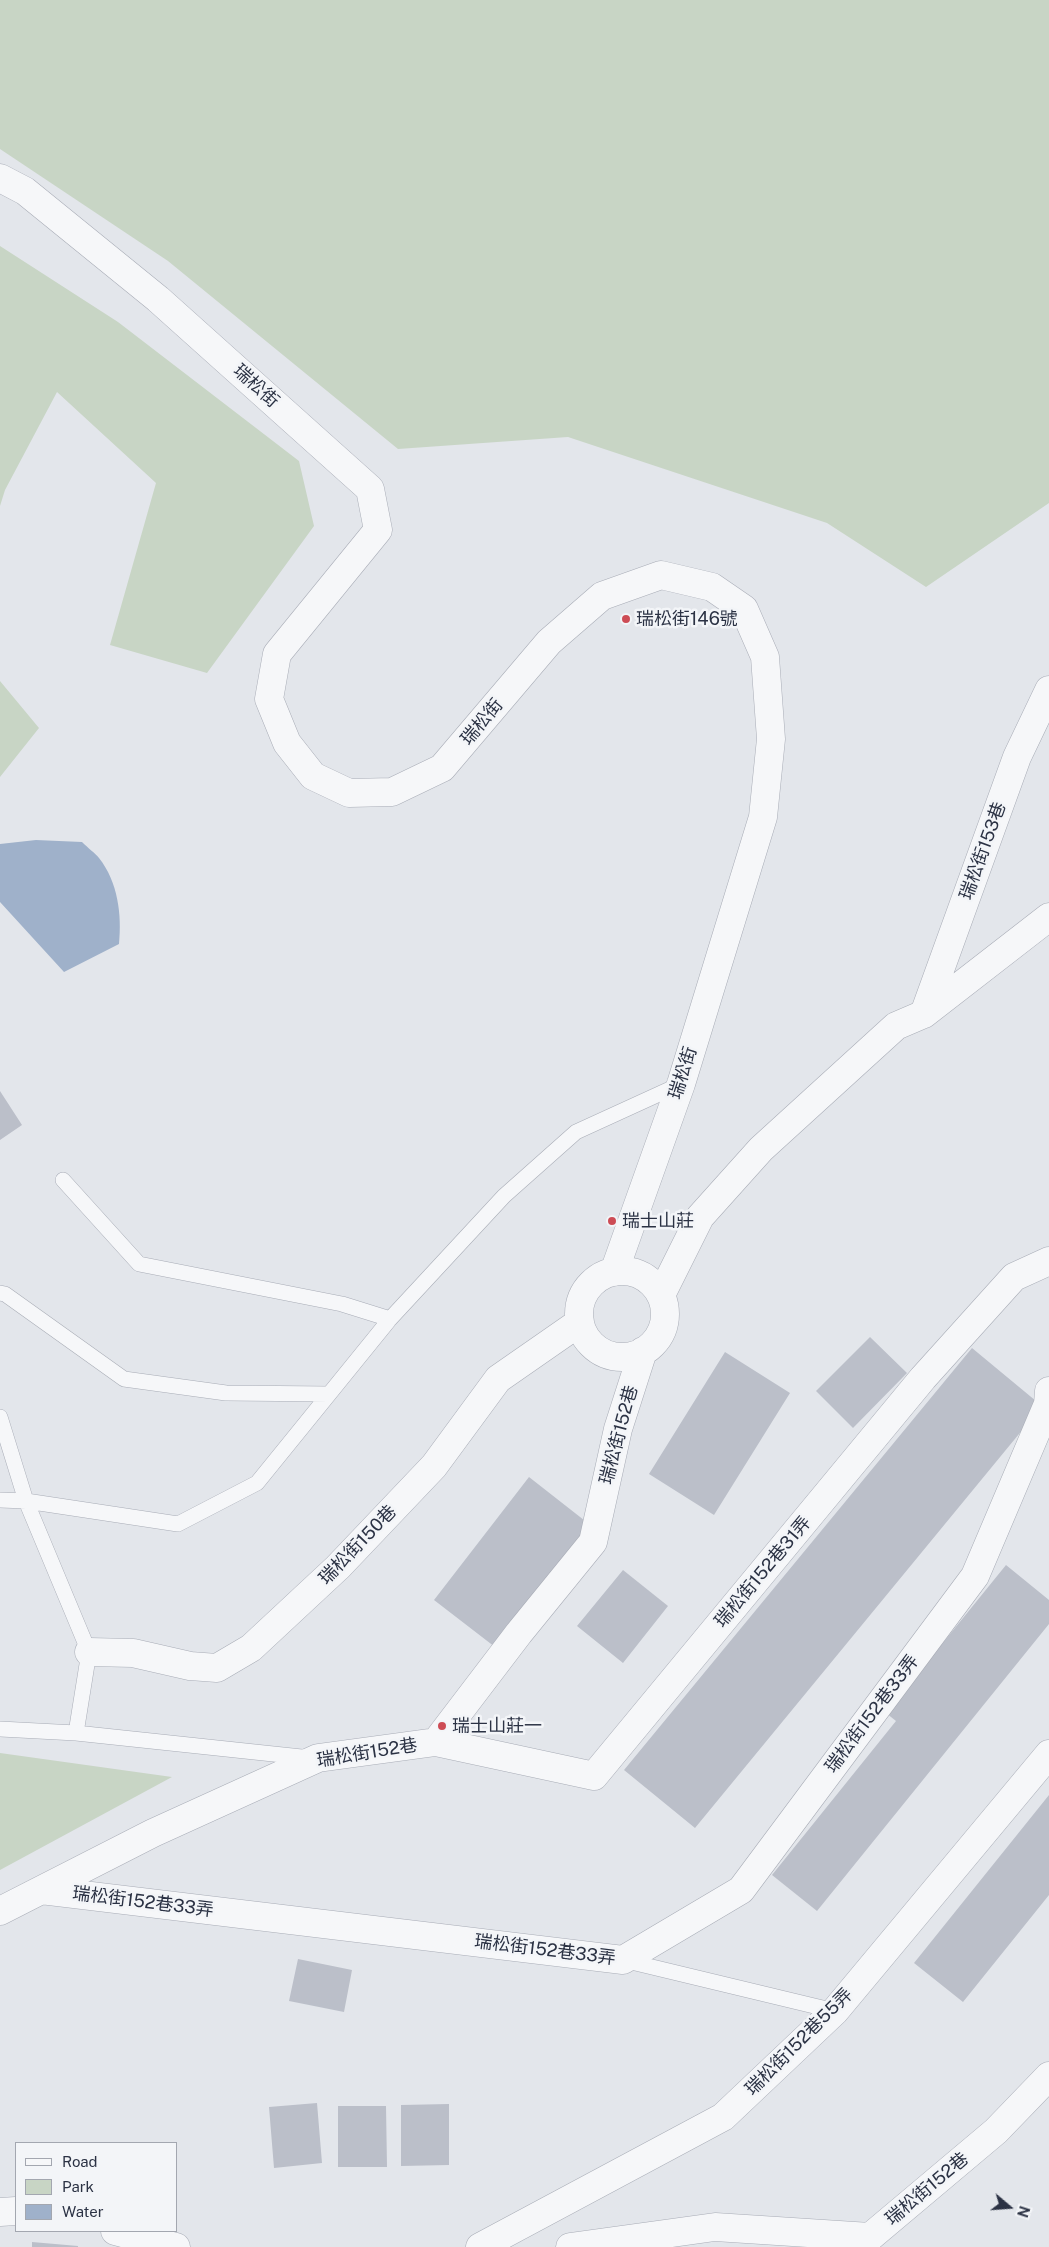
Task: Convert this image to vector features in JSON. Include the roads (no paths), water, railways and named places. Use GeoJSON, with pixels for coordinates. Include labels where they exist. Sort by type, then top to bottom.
{"type":"FeatureCollection","features":[{"type":"Feature","properties":{"kind":"street","name":"瑞松街"},"geometry":{"type":"LineString","coordinates":[[0,178],[25,191],[158,299],[370,489],[378,530],[277,654],[269,698],[287,744],[313,776],[349,793],[392,792],[442,768],[549,642],[602,596],[661,575],[712,587],[744,609],[765,657],[771,739],[763,817],[680,1084],[614,1272]]}},
{"type":"Feature","properties":{"kind":"street","name":"瑞松街153巷"},"geometry":{"type":"LineString","coordinates":[[924,1014],[1016,757],[1049,690]]}},
{"type":"Feature","properties":{"kind":"street"},"geometry":{"type":"LineString","coordinates":[[661,1296],[700,1217],[761,1149],[896,1026],[924,1014],[1049,917]]}},
{"type":"Feature","properties":{"kind":"street","name":"瑞松街152巷31弄"},"geometry":{"type":"LineString","coordinates":[[436,1742],[594,1776],[930,1370],[1014,1277],[1049,1261]]}},
{"type":"Feature","properties":{"kind":"street"},"geometry":{"type":"LineString","coordinates":[[628,1271],[641,1276],[653,1284],[661,1296],[664,1308],[664,1321],[660,1333],[653,1344],[643,1352],[617,1357],[604,1353],[593,1346],[585,1335],[580,1322],[581,1303],[590,1285],[601,1277],[614,1272],[628,1271]]}},
{"type":"Feature","properties":{"kind":"street","name":"瑞松街150巷"},"geometry":{"type":"LineString","coordinates":[[89,1652],[133,1653],[190,1666],[217,1668],[251,1648],[338,1567],[434,1466],[498,1379],[580,1322]]}},
{"type":"Feature","properties":{"kind":"street","name":"瑞松街152巷"},"geometry":{"type":"LineString","coordinates":[[0,1911],[153,1833],[318,1758],[436,1742],[519,1633],[593,1542],[618,1429],[643,1352]]}},
{"type":"Feature","properties":{"kind":"street","name":"瑞松街152巷33弄"},"geometry":{"type":"LineString","coordinates":[[41,1890],[623,1960],[741,1890],[975,1576],[1048,1404],[1049,1391]]}},
{"type":"Feature","properties":{"kind":"street","name":"瑞松街152巷55弄"},"geometry":{"type":"LineString","coordinates":[[480,2247],[723,2117],[836,2011],[1049,1754]]}},
{"type":"Feature","properties":{"kind":"street","name":"瑞松街152巷"},"geometry":{"type":"LineString","coordinates":[[570,2247],[715,2227],[870,2237],[996,2131],[1049,2076]]}},
{"type":"Feature","properties":{"kind":"street"},"geometry":{"type":"LineString","coordinates":[[0,2212],[15,2211]]}},
{"type":"Feature","properties":{"kind":"street"},"geometry":{"type":"LineString","coordinates":[[119,2232],[176,2247]]}},
{"type":"Feature","properties":{"kind":"lane"},"geometry":{"type":"LineString","coordinates":[[0,1500],[26,1501],[178,1524],[257,1483],[390,1318],[504,1196],[576,1132],[680,1084]]}},
{"type":"Feature","properties":{"kind":"lane"},"geometry":{"type":"LineString","coordinates":[[63,1180],[139,1264],[342,1304],[390,1318]]}},
{"type":"Feature","properties":{"kind":"lane"},"geometry":{"type":"LineString","coordinates":[[0,1293],[5,1294],[124,1379],[226,1393],[329,1394]]}},
{"type":"Feature","properties":{"kind":"lane"},"geometry":{"type":"LineString","coordinates":[[0,1417],[26,1501],[89,1652],[76,1733]]}},
{"type":"Feature","properties":{"kind":"lane"},"geometry":{"type":"LineString","coordinates":[[0,1729],[76,1733],[318,1758]]}},
{"type":"Feature","properties":{"kind":"lane"},"geometry":{"type":"LineString","coordinates":[[623,1960],[836,2011]]}},
{"type":"Feature","properties":{"kind":"water"},"geometry":{"type":"Polygon","coordinates":[[[36,840],[82,842],[97,856],[105,867],[111,877],[117,899],[120,922],[119,944],[64,972],[0,902],[0,844],[36,840]]]}},
{"type":"Feature","properties":{"kind":"place","name":"瑞松街146號"},"geometry":{"type":"Point","coordinates":[626,619]}},
{"type":"Feature","properties":{"kind":"place","name":"瑞士山莊"},"geometry":{"type":"Point","coordinates":[612,1221]}},
{"type":"Feature","properties":{"kind":"place","name":"瑞士山莊一"},"geometry":{"type":"Point","coordinates":[442,1726]}}]}
